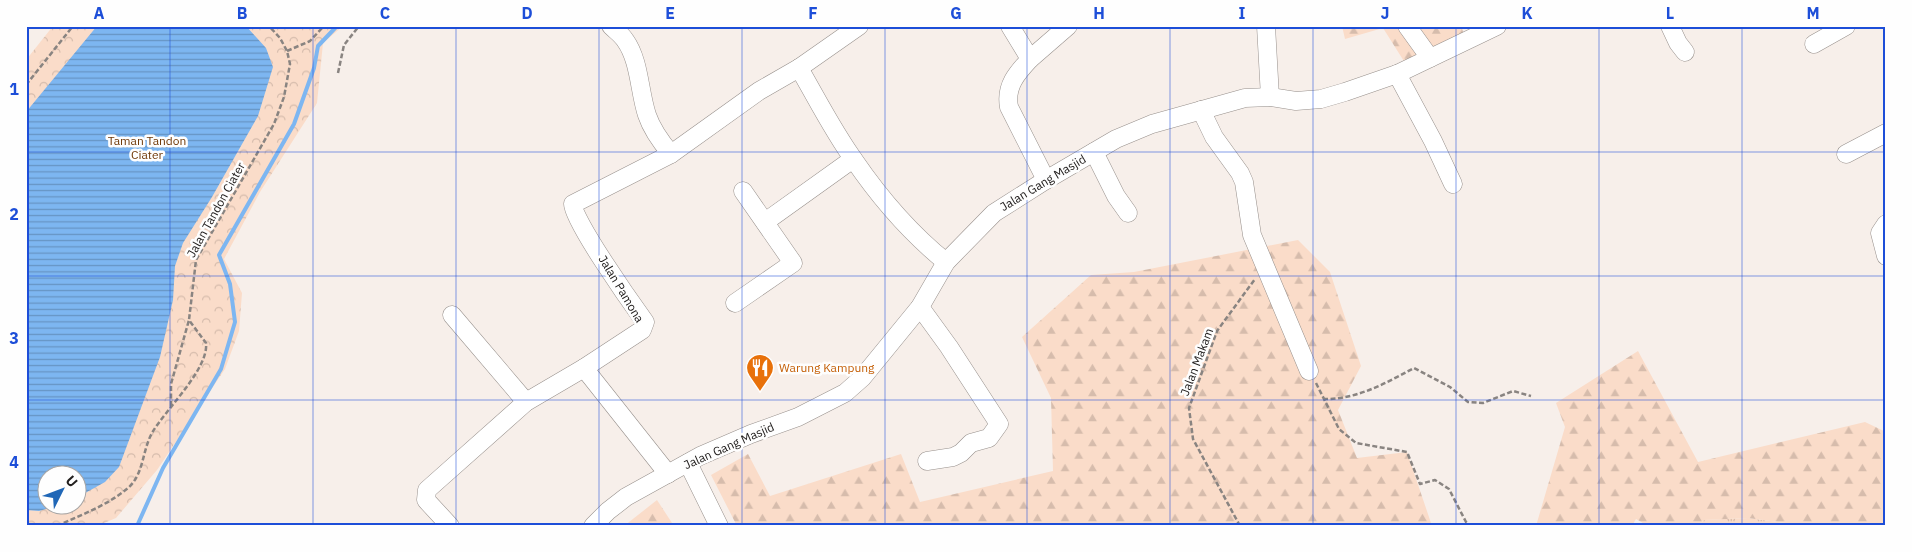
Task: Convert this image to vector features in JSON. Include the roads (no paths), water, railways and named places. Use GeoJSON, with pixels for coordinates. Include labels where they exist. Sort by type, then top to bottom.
{"type":"FeatureCollection","features":[{"type":"Feature","properties":{"kind":"street"},"geometry":{"type":"LineString","coordinates":[[611,26],[625,39],[629,46],[647,116],[655,133],[671,154]]}},
{"type":"Feature","properties":{"kind":"street"},"geometry":{"type":"LineString","coordinates":[[1010,26],[1030,58]]}},
{"type":"Feature","properties":{"kind":"street"},"geometry":{"type":"LineString","coordinates":[[1046,180],[1020,130],[1007,96],[1017,74],[1030,58],[1068,26]]}},
{"type":"Feature","properties":{"kind":"street"},"geometry":{"type":"LineString","coordinates":[[1266,26],[1270,97]]}},
{"type":"Feature","properties":{"kind":"street"},"geometry":{"type":"LineString","coordinates":[[1407,26],[1430,58]]}},
{"type":"Feature","properties":{"kind":"street","name":"Jalan Gang Masjid"},"geometry":{"type":"LineString","coordinates":[[593,526],[626,497],[688,463],[751,434],[798,417],[844,393],[862,378],[920,307],[946,262],[994,213],[1116,139],[1152,124],[1245,98],[1270,97],[1296,101],[1321,99],[1397,74],[1497,26]]}},
{"type":"Feature","properties":{"kind":"street"},"geometry":{"type":"LineString","coordinates":[[1670,26],[1685,52]]}},
{"type":"Feature","properties":{"kind":"street"},"geometry":{"type":"LineString","coordinates":[[1814,44],[1846,26]]}},
{"type":"Feature","properties":{"kind":"street","name":"Jalan Pamona"},"geometry":{"type":"LineString","coordinates":[[450,526],[426,500],[427,490],[526,402],[584,368],[642,330],[645,322],[583,229],[573,209],[573,204],[671,154],[759,91],[799,68],[857,27]]}},
{"type":"Feature","properties":{"kind":"street"},"geometry":{"type":"LineString","coordinates":[[799,68],[853,159],[874,188],[927,246],[946,262]]}},
{"type":"Feature","properties":{"kind":"street"},"geometry":{"type":"LineString","coordinates":[[1397,74],[1433,141],[1453,184]]}},
{"type":"Feature","properties":{"kind":"street"},"geometry":{"type":"LineString","coordinates":[[1201,110],[1214,137],[1240,173],[1244,182],[1252,235],[1309,371]]}},
{"type":"Feature","properties":{"kind":"street"},"geometry":{"type":"LineString","coordinates":[[1846,154],[1886,133]]}},
{"type":"Feature","properties":{"kind":"street"},"geometry":{"type":"LineString","coordinates":[[1094,152],[1116,196],[1128,213]]}},
{"type":"Feature","properties":{"kind":"street"},"geometry":{"type":"LineString","coordinates":[[764,222],[853,159]]}},
{"type":"Feature","properties":{"kind":"street"},"geometry":{"type":"LineString","coordinates":[[735,303],[793,263],[743,191]]}},
{"type":"Feature","properties":{"kind":"street"},"geometry":{"type":"LineString","coordinates":[[1886,224],[1880,233],[1886,256]]}},
{"type":"Feature","properties":{"kind":"street"},"geometry":{"type":"LineString","coordinates":[[920,307],[949,347],[999,424],[989,438],[971,443],[961,453],[953,457],[927,461]]}},
{"type":"Feature","properties":{"kind":"street"},"geometry":{"type":"LineString","coordinates":[[452,315],[526,402]]}},
{"type":"Feature","properties":{"kind":"street"},"geometry":{"type":"LineString","coordinates":[[584,368],[668,474]]}},
{"type":"Feature","properties":{"kind":"street"},"geometry":{"type":"LineString","coordinates":[[688,463],[719,526]]}},
{"type":"Feature","properties":{"kind":"water","name":"Taman Tandon Ciater"},"geometry":{"type":"Polygon","coordinates":[[[97,26],[246,26],[266,48],[273,67],[258,116],[212,197],[183,243],[175,266],[173,300],[160,357],[119,467],[105,482],[88,491],[88,464],[38,464],[38,511],[26,510],[26,112],[97,26]]]}},
{"type":"Feature","properties":{"kind":"waterway"},"geometry":{"type":"LineString","coordinates":[[137,526],[163,468],[221,369],[235,322],[230,284],[219,255],[294,124],[314,68],[318,46],[337,26]]}},
{"type":"Feature","properties":{"kind":"place","name":"Warung Kampung"},"geometry":{"type":"Point","coordinates":[760,392]}}]}
